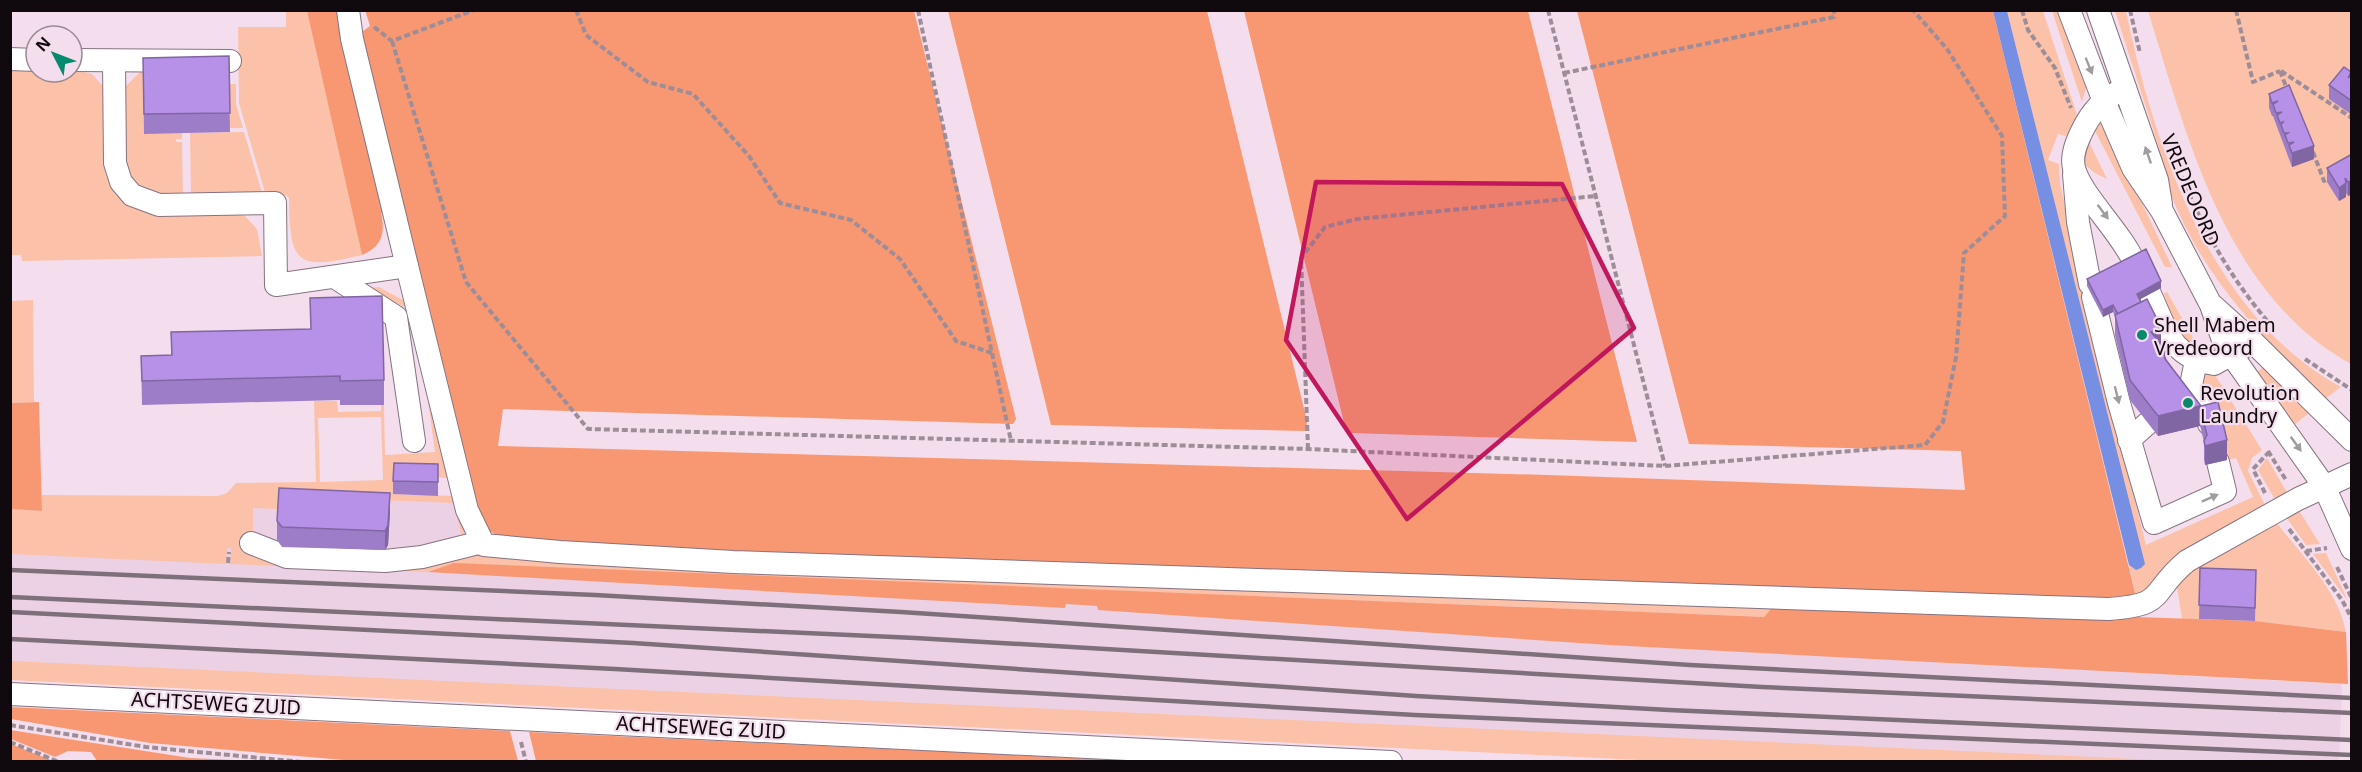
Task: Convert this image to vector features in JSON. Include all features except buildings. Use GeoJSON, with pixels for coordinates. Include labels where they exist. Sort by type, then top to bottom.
{"type":"FeatureCollection","features":[{"type":"Feature","properties":{"kind":"street"},"geometry":{"type":"LineString","coordinates":[[348,10],[352,39],[407,266],[452,487],[467,510],[484,545],[560,552],[733,562],[2108,609],[2147,604],[2154,600],[2175,571],[2187,561],[2324,486],[2352,474]]}},
{"type":"Feature","properties":{"kind":"street","name":"VREDEOORD"},"geometry":{"type":"LineString","coordinates":[[2069,10],[2103,99],[2133,168],[2162,211],[2211,305],[2222,338],[2324,486],[2352,549]]}},
{"type":"Feature","properties":{"kind":"street","name":"VREDEOORD"},"geometry":{"type":"LineString","coordinates":[[2098,10],[2157,180],[2162,211]]}},
{"type":"Feature","properties":{"kind":"street"},"geometry":{"type":"LineString","coordinates":[[84,60],[230,61]]}},
{"type":"Feature","properties":{"kind":"street"},"geometry":{"type":"LineString","coordinates":[[114,61],[116,163],[121,182],[132,195],[159,205],[275,203],[276,285],[407,266]]}},
{"type":"Feature","properties":{"kind":"street"},"geometry":{"type":"LineString","coordinates":[[2125,88],[2103,99],[2086,123],[2074,153],[2074,170],[2078,222],[2091,291],[2129,440],[2154,523],[2225,491],[2218,462]]}},
{"type":"Feature","properties":{"kind":"street"},"geometry":{"type":"LineString","coordinates":[[2074,170],[2134,262]]}},
{"type":"Feature","properties":{"kind":"street"},"geometry":{"type":"LineString","coordinates":[[336,278],[396,317],[414,441]]}},
{"type":"Feature","properties":{"kind":"street"},"geometry":{"type":"LineString","coordinates":[[2150,294],[2172,341],[2181,352],[2196,361],[2214,364],[2253,342]]}},
{"type":"Feature","properties":{"kind":"street","name":"VREDEOORD"},"geometry":{"type":"LineString","coordinates":[[2211,305],[2253,342],[2352,440]]}},
{"type":"Feature","properties":{"kind":"street"},"geometry":{"type":"LineString","coordinates":[[2196,361],[2185,390],[2209,424]]}},
{"type":"Feature","properties":{"kind":"street"},"geometry":{"type":"LineString","coordinates":[[2129,440],[2148,423]]}},
{"type":"Feature","properties":{"kind":"street"},"geometry":{"type":"LineString","coordinates":[[251,543],[287,557],[385,561],[422,557],[482,542]]}},
{"type":"Feature","properties":{"kind":"street","name":"ACHTSEWEG ZUID"},"geometry":{"type":"LineString","coordinates":[[10,694],[1391,762]]}},
{"type":"Feature","properties":{"kind":"path"},"geometry":{"type":"LineString","coordinates":[[392,41],[474,10]]}},
{"type":"Feature","properties":{"kind":"path"},"geometry":{"type":"LineString","coordinates":[[576,10],[586,35],[648,82],[693,94],[749,156],[780,203],[851,220],[900,260],[956,341],[992,353]]}},
{"type":"Feature","properties":{"kind":"path"},"geometry":{"type":"LineString","coordinates":[[918,10],[1011,441]]}},
{"type":"Feature","properties":{"kind":"path"},"geometry":{"type":"LineString","coordinates":[[1548,10],[1665,466]]}},
{"type":"Feature","properties":{"kind":"path"},"geometry":{"type":"LineString","coordinates":[[1564,73],[1834,17],[1834,10]]}},
{"type":"Feature","properties":{"kind":"path"},"geometry":{"type":"LineString","coordinates":[[368,23],[392,41],[466,282],[588,429],[1308,449],[1665,466],[1925,445],[1942,422],[1956,357],[1964,252],[2005,216],[2002,136],[1947,49],[1913,10]]}},
{"type":"Feature","properties":{"kind":"path"},"geometry":{"type":"LineString","coordinates":[[2022,10],[2028,30],[2055,68],[2069,105],[2086,123]]}},
{"type":"Feature","properties":{"kind":"path"},"geometry":{"type":"LineString","coordinates":[[2130,10],[2142,61]]}},
{"type":"Feature","properties":{"kind":"path"},"geometry":{"type":"LineString","coordinates":[[2236,10],[2253,82],[2280,70]]}},
{"type":"Feature","properties":{"kind":"path"},"geometry":{"type":"LineString","coordinates":[[2280,70],[2289,93]]}},
{"type":"Feature","properties":{"kind":"path"},"geometry":{"type":"LineString","coordinates":[[2280,70],[2352,118]]}},
{"type":"Feature","properties":{"kind":"path"},"geometry":{"type":"LineString","coordinates":[[2311,148],[2324,181],[2333,176]]}},
{"type":"Feature","properties":{"kind":"path","name":"VREDEOORD"},"geometry":{"type":"LineString","coordinates":[[2180,174],[2196,211],[2223,262],[2277,331]]}},
{"type":"Feature","properties":{"kind":"path"},"geometry":{"type":"LineString","coordinates":[[1308,449],[1301,258],[1324,227],[1357,219],[1596,195]]}},
{"type":"Feature","properties":{"kind":"path"},"geometry":{"type":"LineString","coordinates":[[2303,357],[2352,390]]}},
{"type":"Feature","properties":{"kind":"path"},"geometry":{"type":"LineString","coordinates":[[2269,452],[2253,469],[2255,476],[2277,512],[2342,600],[2352,619]]}},
{"type":"Feature","properties":{"kind":"path"},"geometry":{"type":"LineString","coordinates":[[228,563],[229,548]]}},
{"type":"Feature","properties":{"kind":"path"},"geometry":{"type":"LineString","coordinates":[[2305,551],[2326,548]]}},
{"type":"Feature","properties":{"kind":"path"},"geometry":{"type":"LineString","coordinates":[[10,725],[146,747],[302,762]]}},
{"type":"Feature","properties":{"kind":"path"},"geometry":{"type":"LineString","coordinates":[[10,742],[59,762]]}},
{"type":"Feature","properties":{"kind":"path"},"geometry":{"type":"LineString","coordinates":[[100,762],[109,762]]}},
{"type":"Feature","properties":{"kind":"highlighted area"},"geometry":{"type":"Polygon","coordinates":[[[1316,182],[1562,184],[1634,328],[1407,519],[1286,340],[1316,182]]]}},
{"type":"Feature","properties":{"kind":"shaded area"},"geometry":{"type":"Polygon","coordinates":[[[365,10],[914,11],[1016,419],[1013,424],[503,409],[498,446],[1548,475],[1965,490],[1961,451],[1689,444],[1577,11],[1993,11],[2136,597],[2088,599],[734,553],[506,540],[484,528],[477,513],[359,34],[370,26],[365,10]]]}},
{"type":"Feature","properties":{"kind":"shaded area"},"geometry":{"type":"Polygon","coordinates":[[[286,11],[307,11],[362,255],[323,262],[310,261],[301,257],[295,249],[292,237],[289,198],[286,195],[266,196],[239,103],[238,27],[286,27],[286,11]]]}},
{"type":"Feature","properties":{"kind":"shaded area"},"geometry":{"type":"Polygon","coordinates":[[[307,11],[338,11],[386,212],[381,213],[383,227],[378,244],[362,255],[307,11]]]}},
{"type":"Feature","properties":{"kind":"shaded area"},"geometry":{"type":"Polygon","coordinates":[[[948,11],[1207,11],[1307,421],[1306,431],[1051,425],[948,11]]]}},
{"type":"Feature","properties":{"kind":"shaded area"},"geometry":{"type":"Polygon","coordinates":[[[1244,11],[1528,11],[1637,442],[1350,433],[1345,427],[1244,11]]]}},
{"type":"Feature","properties":{"kind":"shaded area"},"geometry":{"type":"Polygon","coordinates":[[[2007,11],[2043,11],[2077,115],[2069,137],[2058,134],[2048,160],[2059,164],[2060,183],[2083,292],[2146,545],[2253,497],[2236,458],[2227,460],[2200,381],[2202,374],[2215,375],[2262,450],[2252,458],[2248,471],[2267,509],[2174,559],[2164,568],[2151,587],[2136,597],[2129,565],[2133,568],[2142,556],[2007,11]]]}},
{"type":"Feature","properties":{"kind":"shaded area"},"geometry":{"type":"Polygon","coordinates":[[[2052,11],[2063,11],[2088,81],[2082,102],[2052,11]]]}},
{"type":"Feature","properties":{"kind":"shaded area"},"geometry":{"type":"Polygon","coordinates":[[[2115,11],[2126,11],[2153,117],[2172,171],[2195,223],[2223,273],[2256,317],[2296,356],[2341,387],[2325,399],[2256,328],[2235,303],[2198,250],[2167,184],[2158,145],[2115,11]]]}},
{"type":"Feature","properties":{"kind":"shaded area"},"geometry":{"type":"Polygon","coordinates":[[[2148,11],[2351,11],[2351,364],[2308,334],[2272,297],[2242,255],[2217,209],[2197,160],[2148,11]]]}},
{"type":"Feature","properties":{"kind":"shaded area"},"geometry":{"type":"Polygon","coordinates":[[[144,68],[182,133],[182,139],[176,139],[176,142],[182,142],[183,197],[143,193],[125,172],[125,87],[144,68]]]}},
{"type":"Feature","properties":{"kind":"shaded area"},"geometry":{"type":"Polygon","coordinates":[[[10,69],[24,70],[24,84],[84,84],[84,72],[92,74],[103,86],[115,185],[245,216],[257,229],[262,256],[22,261],[21,255],[11,255],[10,69]]]}},
{"type":"Feature","properties":{"kind":"shaded area"},"geometry":{"type":"Polygon","coordinates":[[[229,84],[236,84],[236,104],[243,128],[230,128],[229,84]]]}},
{"type":"Feature","properties":{"kind":"shaded area"},"geometry":{"type":"Polygon","coordinates":[[[2103,120],[2172,267],[2165,267],[2095,131],[2103,120]]]}},
{"type":"Feature","properties":{"kind":"shaded area"},"geometry":{"type":"Polygon","coordinates":[[[244,132],[263,196],[191,197],[190,133],[244,132]]]}},
{"type":"Feature","properties":{"kind":"shaded area"},"geometry":{"type":"Polygon","coordinates":[[[2089,142],[2107,179],[2084,164],[2082,152],[2089,142]]]}},
{"type":"Feature","properties":{"kind":"shaded area"},"geometry":{"type":"Polygon","coordinates":[[[379,287],[408,303],[451,479],[438,477],[393,494],[456,496],[466,539],[463,540],[453,503],[374,500],[373,513],[253,508],[253,552],[469,551],[1774,605],[1764,617],[454,564],[428,572],[230,564],[231,548],[227,548],[226,564],[11,554],[10,509],[42,511],[42,495],[218,496],[227,493],[236,483],[316,482],[314,401],[337,401],[338,412],[381,411],[381,404],[384,405],[385,455],[435,452],[428,400],[406,308],[369,288],[379,287]],[[381,417],[318,418],[320,482],[383,480],[381,417]]]}},
{"type":"Feature","properties":{"kind":"shaded area"},"geometry":{"type":"Polygon","coordinates":[[[2167,292],[2200,350],[2194,351],[2173,322],[2164,293],[2167,292]]]}},
{"type":"Feature","properties":{"kind":"shaded area"},"geometry":{"type":"Polygon","coordinates":[[[33,300],[34,402],[11,403],[10,301],[33,300]]]}},
{"type":"Feature","properties":{"kind":"shaded area"},"geometry":{"type":"Polygon","coordinates":[[[2263,367],[2309,413],[2294,425],[2255,374],[2263,367]]]}},
{"type":"Feature","properties":{"kind":"shaded area"},"geometry":{"type":"Polygon","coordinates":[[[39,402],[42,511],[11,509],[11,403],[39,402]]]}},
{"type":"Feature","properties":{"kind":"shaded area"},"geometry":{"type":"Polygon","coordinates":[[[2267,458],[2289,496],[2277,503],[2258,470],[2267,458]]]}},
{"type":"Feature","properties":{"kind":"shaded area"},"geometry":{"type":"Polygon","coordinates":[[[244,495],[454,503],[469,564],[2142,632],[2172,675],[2342,684],[2339,761],[2122,761],[11,673],[10,509],[243,521],[244,495]]]}},
{"type":"Feature","properties":{"kind":"shaded area"},"geometry":{"type":"Polygon","coordinates":[[[2298,509],[2320,544],[2306,545],[2286,517],[2298,509]]]}},
{"type":"Feature","properties":{"kind":"shaded area"},"geometry":{"type":"Polygon","coordinates":[[[2276,522],[2327,588],[2342,617],[2346,632],[2255,621],[2255,584],[2200,581],[2199,619],[2182,619],[2177,587],[2181,576],[2276,522]]]}},
{"type":"Feature","properties":{"kind":"shaded area"},"geometry":{"type":"Polygon","coordinates":[[[2326,553],[2348,601],[2313,554],[2326,553]]]}},
{"type":"Feature","properties":{"kind":"shaded area"},"geometry":{"type":"Polygon","coordinates":[[[454,563],[1764,617],[1774,605],[2255,621],[2346,632],[2348,684],[1609,645],[1098,610],[1097,606],[1066,604],[1065,608],[428,572],[454,563]]]}},
{"type":"Feature","properties":{"kind":"shaded area"},"geometry":{"type":"Polygon","coordinates":[[[10,661],[2180,761],[1660,761],[11,680],[10,661]]]}},
{"type":"Feature","properties":{"kind":"shaded area"},"geometry":{"type":"Polygon","coordinates":[[[10,707],[510,731],[518,761],[355,761],[150,743],[11,719],[10,707]]]}},
{"type":"Feature","properties":{"kind":"shaded area"},"geometry":{"type":"Polygon","coordinates":[[[10,730],[190,758],[257,761],[97,761],[91,752],[68,751],[55,757],[11,739],[10,730]]]}},
{"type":"Feature","properties":{"kind":"shaded area"},"geometry":{"type":"Polygon","coordinates":[[[529,732],[1138,761],[536,761],[529,732]]]}},
{"type":"Feature","properties":{"kind":"shaded area"},"geometry":{"type":"Polygon","coordinates":[[[11,744],[53,761],[11,761],[11,744]]]}},
{"type":"Feature","properties":{"kind":"water"},"geometry":{"type":"Polygon","coordinates":[[[1993,11],[2007,11],[2145,564],[2136,570],[2129,565],[1993,11]]]}},
{"type":"Feature","properties":{"kind":"railway"},"geometry":{"type":"LineString","coordinates":[[10,570],[595,595],[901,612],[1690,665],[2352,698]]}},
{"type":"Feature","properties":{"kind":"railway"},"geometry":{"type":"LineString","coordinates":[[10,597],[915,638],[1762,687],[2352,713]]}},
{"type":"Feature","properties":{"kind":"railway"},"geometry":{"type":"LineString","coordinates":[[10,612],[633,643],[1416,696],[1669,710],[2352,740]]}},
{"type":"Feature","properties":{"kind":"railway"},"geometry":{"type":"LineString","coordinates":[[10,639],[615,669],[1415,715],[2352,755]]}},
{"type":"Feature","properties":{"kind":"place","name":"Shell Mabem Vredeoord"},"geometry":{"type":"Point","coordinates":[2142,335]}},
{"type":"Feature","properties":{"kind":"place","name":"Revolution Laundry"},"geometry":{"type":"Point","coordinates":[2188,403]}}]}
